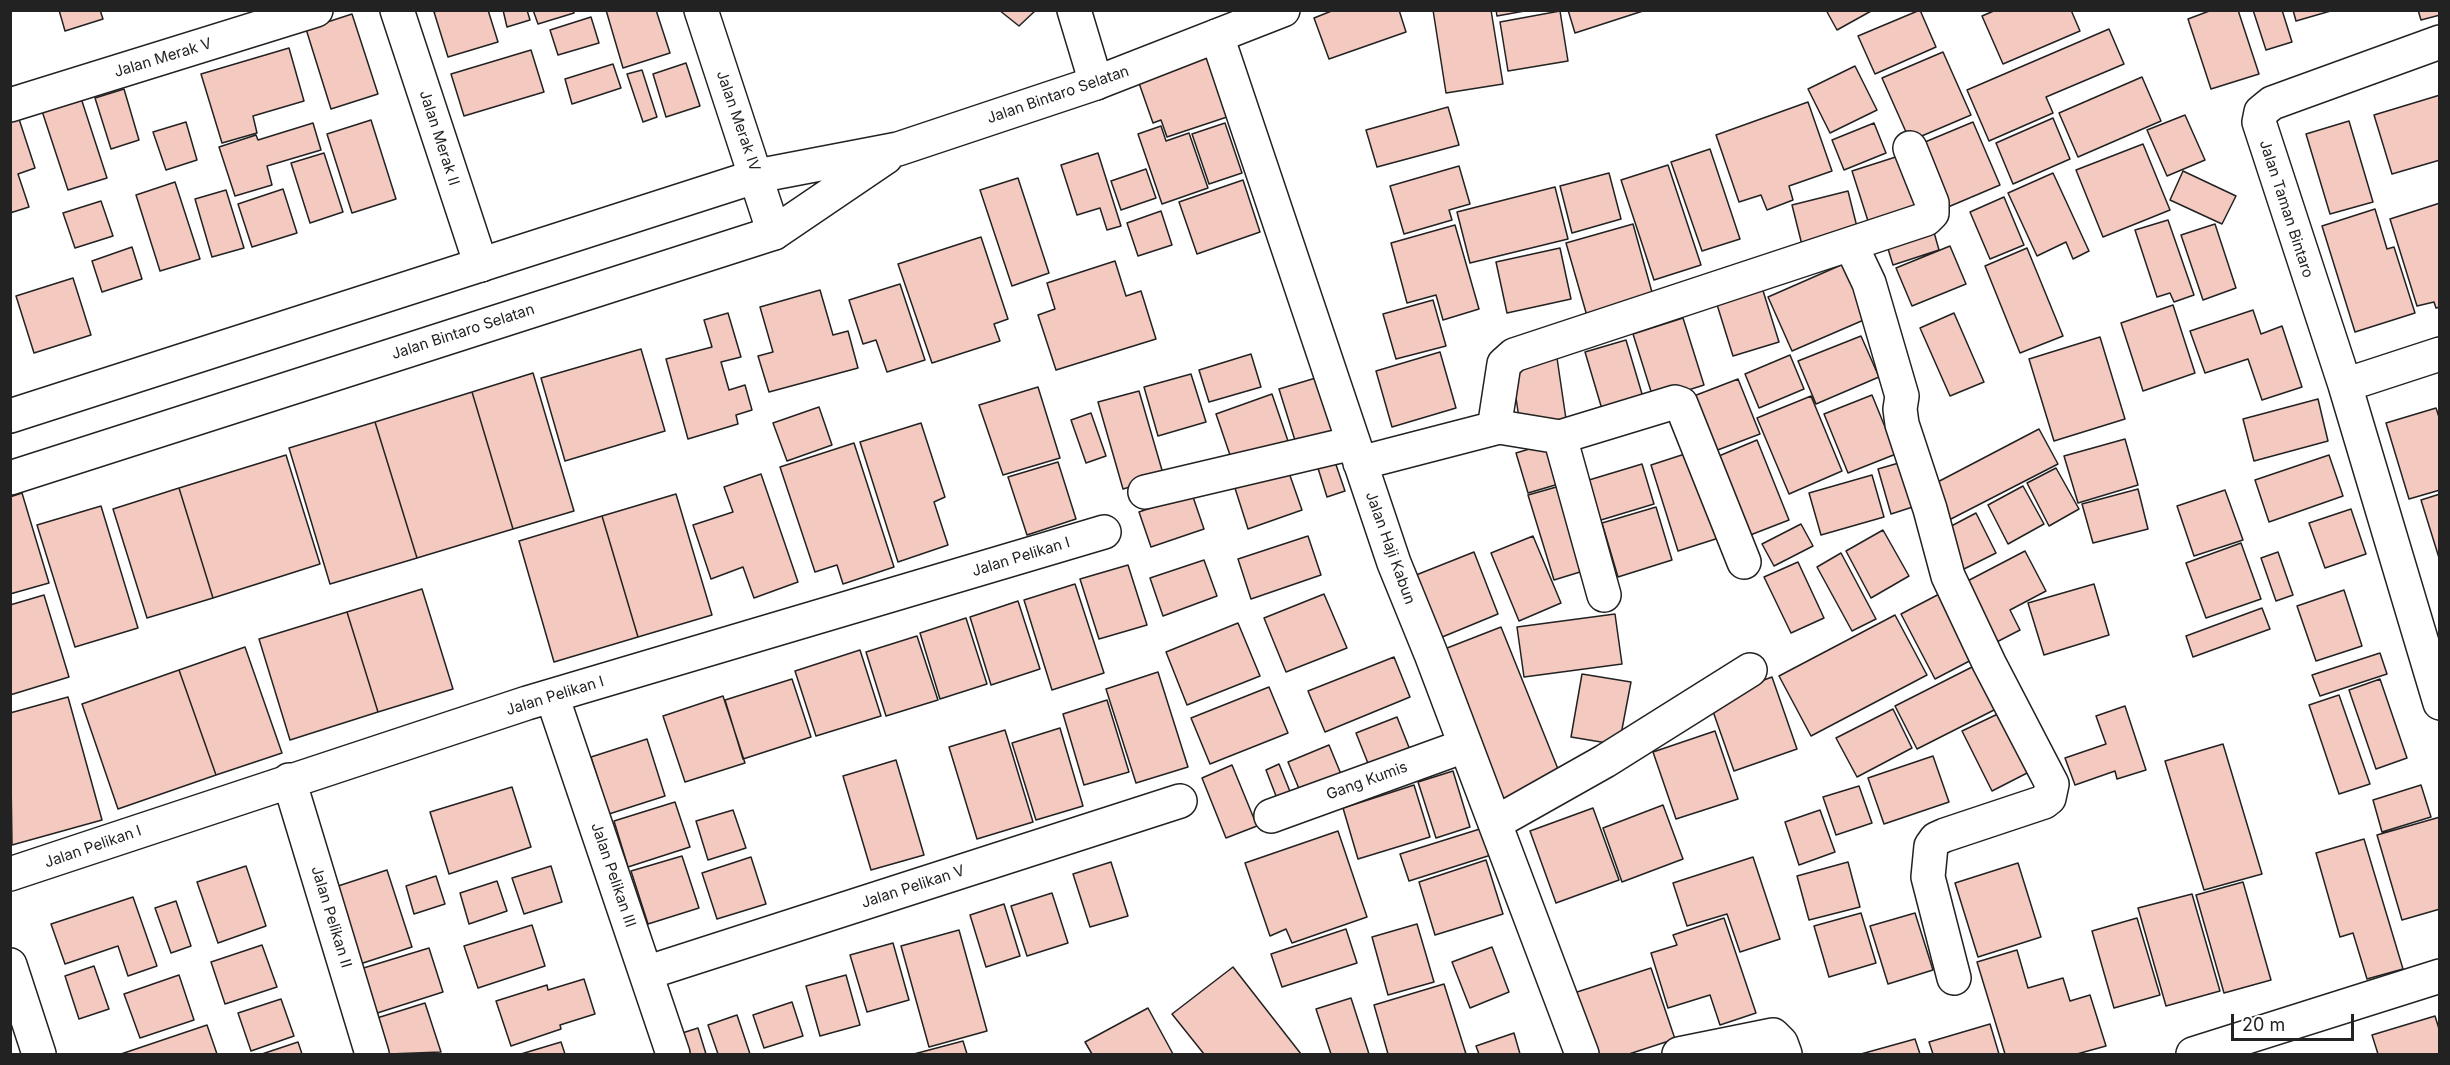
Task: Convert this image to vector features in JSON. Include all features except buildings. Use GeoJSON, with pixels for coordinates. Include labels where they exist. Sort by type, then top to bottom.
{"type":"FeatureCollection","features":[{"type":"Feature","properties":{"kind":"street","name":"Jalan Merak V"},"geometry":{"type":"LineString","coordinates":[[10,105],[316,10]]}},
{"type":"Feature","properties":{"kind":"street","name":"Jalan Merak II"},"geometry":{"type":"LineString","coordinates":[[397,10],[481,265]]}},
{"type":"Feature","properties":{"kind":"street","name":"Jalan Merak IV"},"geometry":{"type":"LineString","coordinates":[[701,10],[774,233]]}},
{"type":"Feature","properties":{"kind":"street"},"geometry":{"type":"LineString","coordinates":[[1074,10],[1096,83]]}},
{"type":"Feature","properties":{"kind":"street","name":"Jalan Bintaro Selatan"},"geometry":{"type":"LineString","coordinates":[[10,416],[757,176],[898,149],[1096,83],[1234,24],[1283,10]]}},
{"type":"Feature","properties":{"kind":"street","name":"Jalan Haji Kabun"},"geometry":{"type":"LineString","coordinates":[[1234,24],[1357,453],[1394,563],[1431,654],[1582,1054]]}},
{"type":"Feature","properties":{"kind":"street","name":"Jalan Taman Bintaro"},"geometry":{"type":"LineString","coordinates":[[2439,42],[2272,103],[2262,112],[2259,122],[2345,385],[2427,619],[2439,703]]}},
{"type":"Feature","properties":{"kind":"street"},"geometry":{"type":"LineString","coordinates":[[1499,427],[1496,416],[1504,364],[1514,355],[1926,219],[1932,213],[1932,203],[1910,148]]}},
{"type":"Feature","properties":{"kind":"street","name":"Jalan Bintaro Selatan"},"geometry":{"type":"LineString","coordinates":[[10,478],[774,233],[898,149]]}},
{"type":"Feature","properties":{"kind":"street"},"geometry":{"type":"LineString","coordinates":[[1851,245],[1869,283],[1902,396],[1900,409],[1902,424],[1930,509],[1948,576],[2052,784],[2049,798],[2043,802],[1944,835],[1936,839],[1931,846],[1928,877],[1954,978]]}},
{"type":"Feature","properties":{"kind":"street"},"geometry":{"type":"LineString","coordinates":[[2345,385],[2439,354]]}},
{"type":"Feature","properties":{"kind":"street"},"geometry":{"type":"LineString","coordinates":[[1145,492],[1499,427],[1560,437],[1675,402],[1681,404],[1744,562]]}},
{"type":"Feature","properties":{"kind":"street"},"geometry":{"type":"LineString","coordinates":[[1560,437],[1604,595]]}},
{"type":"Feature","properties":{"kind":"street","name":"Jalan Pelikan I"},"geometry":{"type":"LineString","coordinates":[[10,874],[289,780],[552,696],[1104,532]]}},
{"type":"Feature","properties":{"kind":"street"},"geometry":{"type":"LineString","coordinates":[[1495,823],[1605,761],[1750,670]]}},
{"type":"Feature","properties":{"kind":"street","name":"Jalan Pelikan III"},"geometry":{"type":"LineString","coordinates":[[552,696],[674,1054]]}},
{"type":"Feature","properties":{"kind":"street","name":"Gang Kumis"},"geometry":{"type":"LineString","coordinates":[[1271,816],[1464,746]]}},
{"type":"Feature","properties":{"kind":"street","name":"Jalan Pelikan II"},"geometry":{"type":"LineString","coordinates":[[289,780],[372,1054]]}},
{"type":"Feature","properties":{"kind":"street","name":"Jalan Pelikan V"},"geometry":{"type":"LineString","coordinates":[[646,973],[1180,801]]}},
{"type":"Feature","properties":{"kind":"street"},"geometry":{"type":"LineString","coordinates":[[10,965],[39,1054]]}},
{"type":"Feature","properties":{"kind":"street"},"geometry":{"type":"LineString","coordinates":[[2193,1054],[2439,976]]}},
{"type":"Feature","properties":{"kind":"street"},"geometry":{"type":"LineString","coordinates":[[1679,1054],[1773,1035],[1781,1043],[1785,1054]]}}]}
